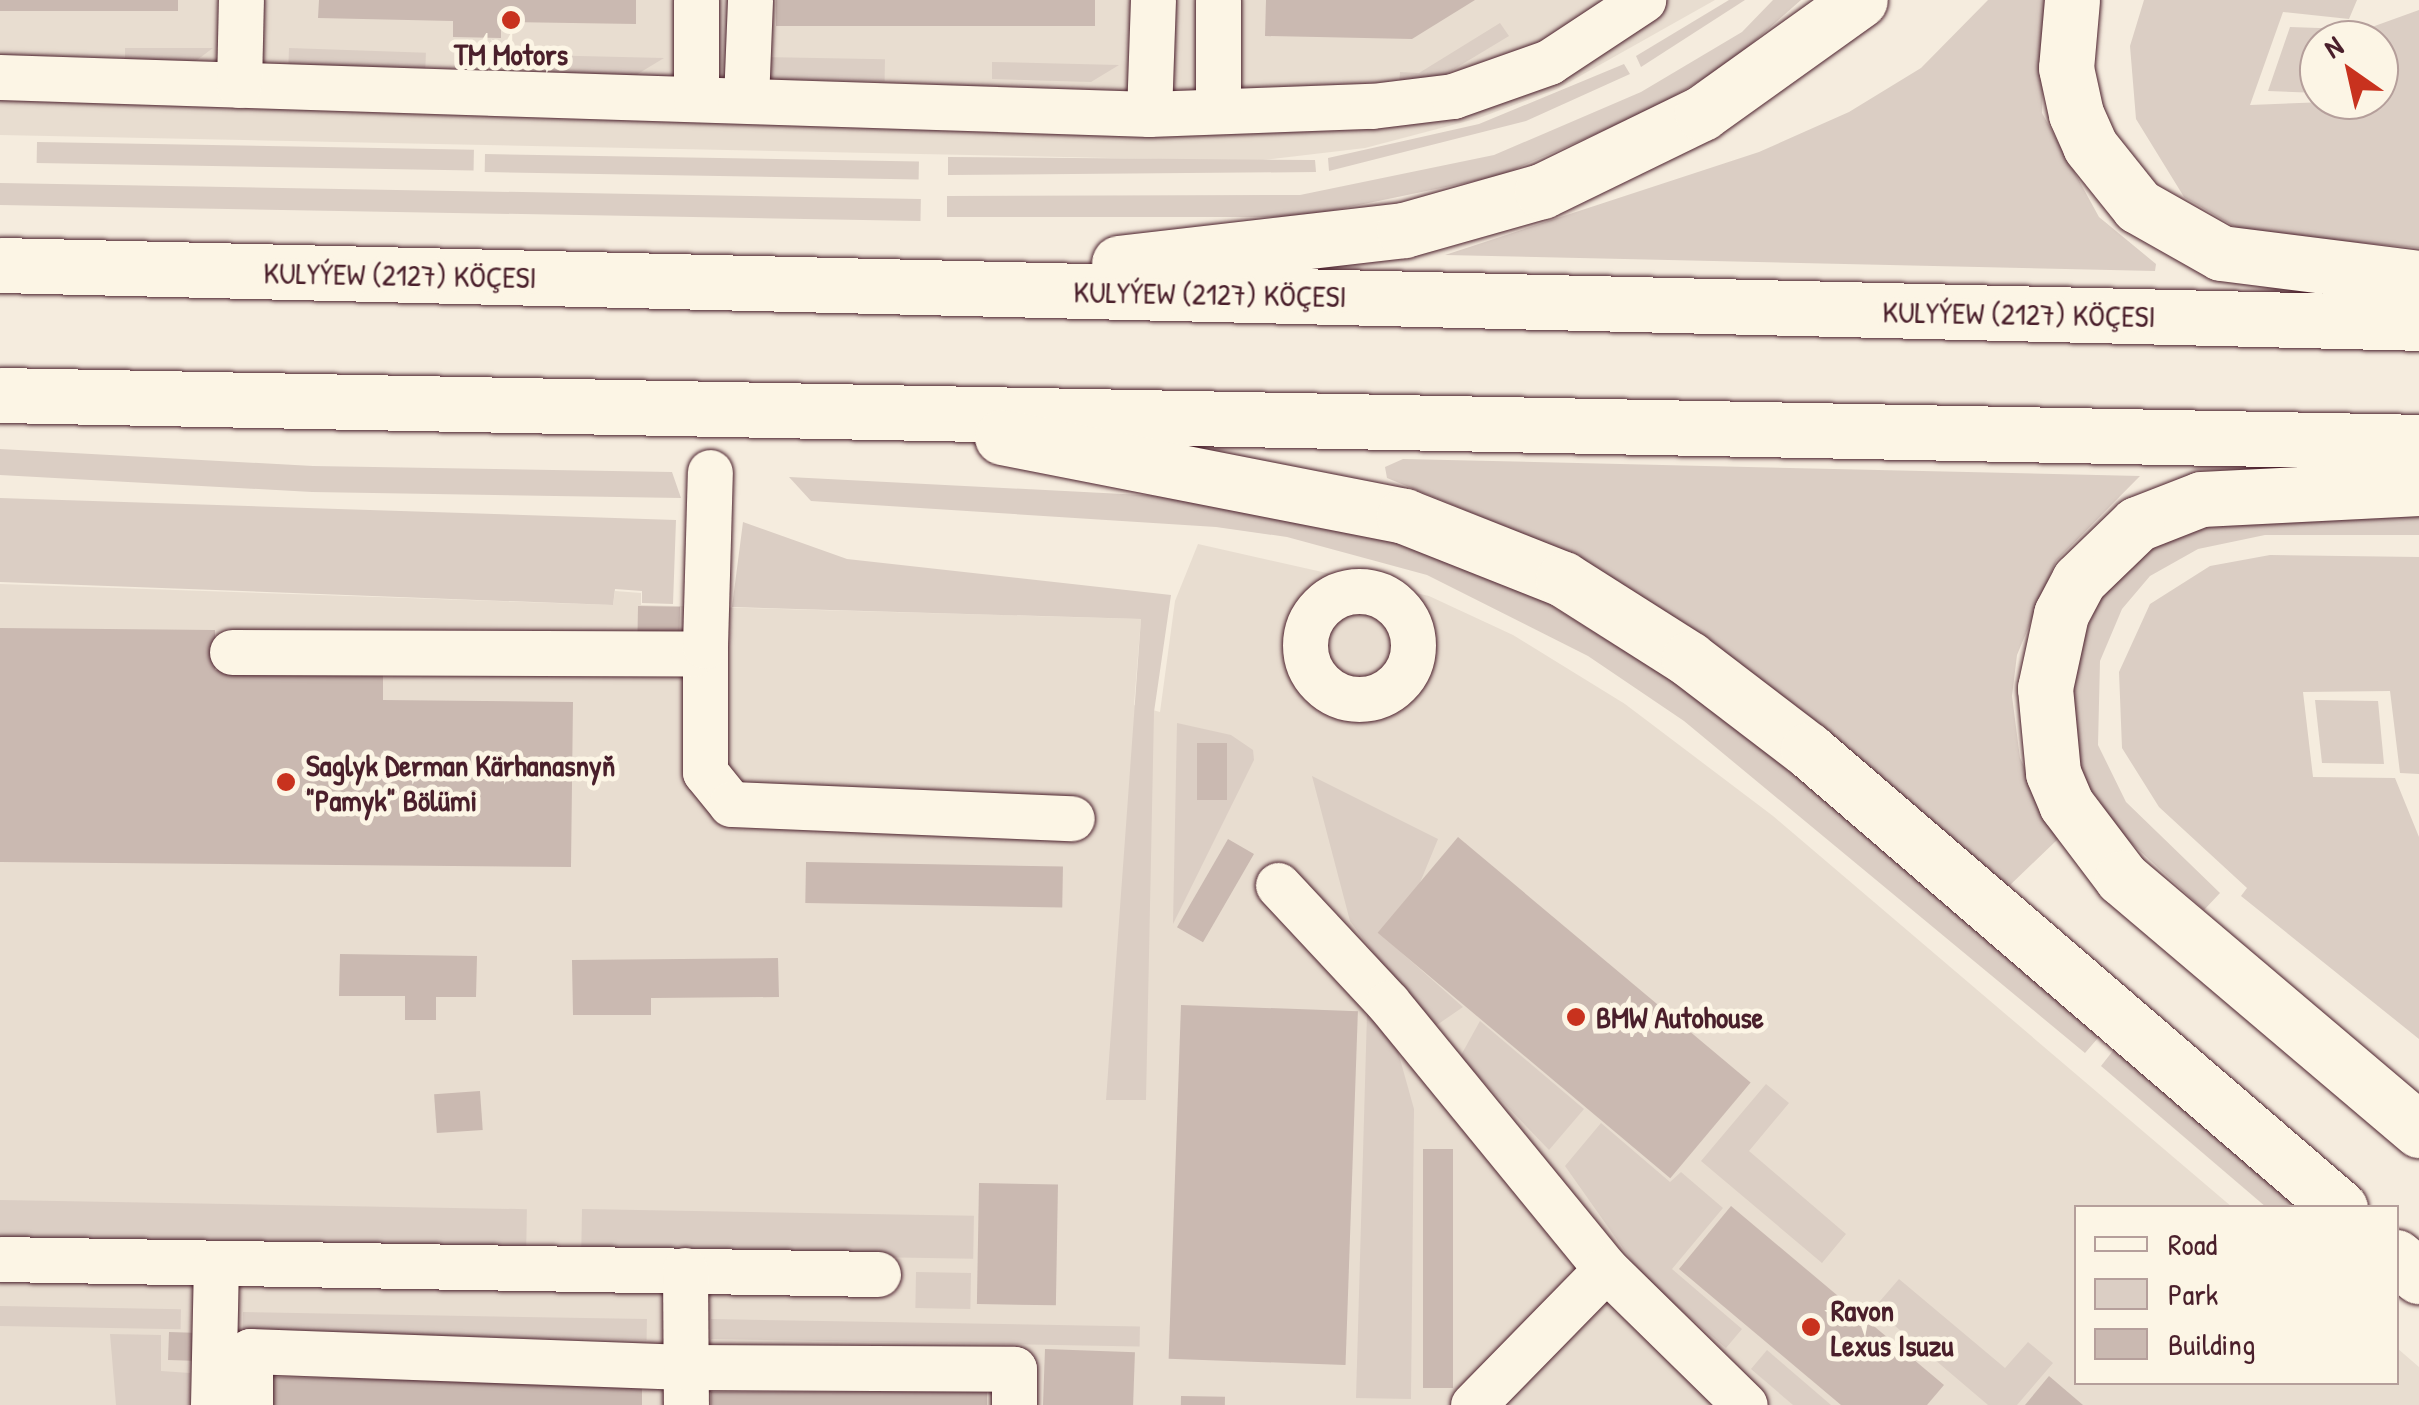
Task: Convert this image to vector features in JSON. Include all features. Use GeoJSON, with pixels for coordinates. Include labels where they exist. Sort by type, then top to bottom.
{"type":"FeatureCollection","features":[{"type":"Feature","properties":{"kind":"highway"},"geometry":{"type":"LineString","coordinates":[[882,286],[1292,246],[1450,220],[1616,161],[1764,72],[1860,0]]}},
{"type":"Feature","properties":{"kind":"highway"},"geometry":{"type":"LineString","coordinates":[[2072,0],[2066,68],[2076,114],[2090,146],[2138,206],[2221,253],[2419,278]]}},
{"type":"Feature","properties":{"kind":"highway","name":"KULYÝEW (2127) KÖÇESI"},"geometry":{"type":"LineString","coordinates":[[0,265],[2419,324]]}},
{"type":"Feature","properties":{"kind":"highway"},"geometry":{"type":"LineString","coordinates":[[0,396],[629,412],[847,408],[2419,442]]}},
{"type":"Feature","properties":{"kind":"highway"},"geometry":{"type":"LineString","coordinates":[[847,408],[1320,496],[1488,544],[1564,579],[1689,659],[1808,750],[2337,1205]]}},
{"type":"Feature","properties":{"kind":"highway"},"geometry":{"type":"LineString","coordinates":[[2419,488],[2202,500],[2136,524],[2079,580],[2061,614],[2045,688],[2053,773],[2066,804],[2122,878],[2419,1130]]}},
{"type":"Feature","properties":{"kind":"highway"},"geometry":{"type":"LineString","coordinates":[[2399,1259],[2419,1276]]}},
{"type":"Feature","properties":{"kind":"street"},"geometry":{"type":"LineString","coordinates":[[239,85],[241,0]]}},
{"type":"Feature","properties":{"kind":"street"},"geometry":{"type":"LineString","coordinates":[[696,0],[696,99]]}},
{"type":"Feature","properties":{"kind":"street"},"geometry":{"type":"LineString","coordinates":[[746,100],[750,0]]}},
{"type":"Feature","properties":{"kind":"street"},"geometry":{"type":"LineString","coordinates":[[1150,114],[1153,0]]}},
{"type":"Feature","properties":{"kind":"street"},"geometry":{"type":"LineString","coordinates":[[1218,0],[1218,107]]}},
{"type":"Feature","properties":{"kind":"street"},"geometry":{"type":"LineString","coordinates":[[0,77],[1150,114],[1453,96],[1549,62],[1643,0]]}},
{"type":"Feature","properties":{"kind":"street"},"geometry":{"type":"LineString","coordinates":[[710,472],[704,646],[705,772],[731,804],[1072,818]]}},
{"type":"Feature","properties":{"kind":"street"},"geometry":{"type":"LineString","coordinates":[[232,652],[675,659],[704,646]]}},
{"type":"Feature","properties":{"kind":"street"},"geometry":{"type":"LineString","coordinates":[[1278,885],[1388,1003],[1606,1269],[1745,1405]]}},
{"type":"Feature","properties":{"kind":"street"},"geometry":{"type":"LineString","coordinates":[[0,1259],[878,1274]]}},
{"type":"Feature","properties":{"kind":"street"},"geometry":{"type":"LineString","coordinates":[[213,1405],[216,1263]]}},
{"type":"Feature","properties":{"kind":"street"},"geometry":{"type":"LineString","coordinates":[[1473,1405],[1606,1269]]}},
{"type":"Feature","properties":{"kind":"street"},"geometry":{"type":"LineString","coordinates":[[685,1270],[686,1386]]}},
{"type":"Feature","properties":{"kind":"street"},"geometry":{"type":"LineString","coordinates":[[250,1405],[250,1351],[686,1386],[1014,1368],[1014,1405]]}},
{"type":"Feature","properties":{"kind":"shaded area"},"geometry":{"type":"Polygon","coordinates":[[[0,0],[1715,0],[1557,89],[1479,118],[1365,148],[1254,161],[0,135],[0,0]]]}},
{"type":"Feature","properties":{"kind":"shaded area"},"geometry":{"type":"Polygon","coordinates":[[[1198,544],[1429,596],[1513,635],[1625,704],[1773,816],[2230,1205],[2074,1205],[2074,1385],[2399,1385],[2399,1350],[2419,1367],[2419,1405],[0,1405],[0,584],[613,605],[615,591],[641,593],[641,605],[1141,619],[1134,705],[1160,712],[1175,601],[1198,544]]]}},
{"type":"Feature","properties":{"kind":"green space"},"geometry":{"type":"Polygon","coordinates":[[[1729,0],[1745,0],[1641,67],[1636,56],[1729,0]]]}},
{"type":"Feature","properties":{"kind":"green space"},"geometry":{"type":"Polygon","coordinates":[[[1773,0],[1801,0],[1731,62],[1651,110],[1499,176],[1301,217],[947,217],[947,196],[1300,195],[1494,155],[1641,92],[1742,32],[1773,0]]]}},
{"type":"Feature","properties":{"kind":"green space"},"geometry":{"type":"Polygon","coordinates":[[[1988,0],[2046,0],[2042,113],[2099,217],[2156,264],[2155,271],[1445,255],[1759,152],[1849,112],[1921,68],[1988,0]]]}},
{"type":"Feature","properties":{"kind":"green space"},"geometry":{"type":"Polygon","coordinates":[[[2144,0],[2357,0],[2349,19],[2283,12],[2250,105],[2299,103],[2299,120],[2399,120],[2399,20],[2391,20],[2419,10],[2419,248],[2244,232],[2184,197],[2136,119],[2130,46],[2144,0]]]}},
{"type":"Feature","properties":{"kind":"green space"},"geometry":{"type":"Polygon","coordinates":[[[1500,23],[1509,36],[1426,86],[1399,87],[1400,72],[1419,73],[1500,23]]]}},
{"type":"Feature","properties":{"kind":"green space"},"geometry":{"type":"Polygon","coordinates":[[[2290,27],[2299,27],[2299,92],[2268,91],[2290,27]]]}},
{"type":"Feature","properties":{"kind":"green space"},"geometry":{"type":"Polygon","coordinates":[[[125,48],[213,48],[193,63],[125,65],[125,48]]]}},
{"type":"Feature","properties":{"kind":"green space"},"geometry":{"type":"Polygon","coordinates":[[[289,48],[426,53],[425,74],[288,69],[289,48]]]}},
{"type":"Feature","properties":{"kind":"green space"},"geometry":{"type":"Polygon","coordinates":[[[537,55],[664,58],[636,75],[537,72],[537,55]]]}},
{"type":"Feature","properties":{"kind":"green space"},"geometry":{"type":"Polygon","coordinates":[[[760,57],[885,59],[885,81],[760,79],[760,57]]]}},
{"type":"Feature","properties":{"kind":"green space"},"geometry":{"type":"Polygon","coordinates":[[[992,62],[1119,65],[1091,82],[992,79],[992,62]]]}},
{"type":"Feature","properties":{"kind":"green space"},"geometry":{"type":"Polygon","coordinates":[[[1624,64],[1630,74],[1526,121],[1329,171],[1328,158],[1479,124],[1624,64]]]}},
{"type":"Feature","properties":{"kind":"green space"},"geometry":{"type":"Polygon","coordinates":[[[37,142],[474,150],[474,171],[37,163],[37,142]]]}},
{"type":"Feature","properties":{"kind":"green space"},"geometry":{"type":"Polygon","coordinates":[[[485,154],[919,162],[919,180],[485,172],[485,154]]]}},
{"type":"Feature","properties":{"kind":"green space"},"geometry":{"type":"Polygon","coordinates":[[[948,157],[1315,160],[1316,172],[948,175],[948,157]]]}},
{"type":"Feature","properties":{"kind":"green space"},"geometry":{"type":"Polygon","coordinates":[[[0,183],[921,199],[920,221],[0,205],[0,183]]]}},
{"type":"Feature","properties":{"kind":"green space"},"geometry":{"type":"Polygon","coordinates":[[[0,449],[313,466],[672,472],[681,498],[312,492],[0,475],[0,449]]]}},
{"type":"Feature","properties":{"kind":"green space"},"geometry":{"type":"Polygon","coordinates":[[[1403,459],[2140,476],[2056,561],[2017,655],[2012,696],[2020,758],[2058,839],[2008,887],[1703,635],[1575,555],[1387,478],[1385,467],[1403,459]]]}},
{"type":"Feature","properties":{"kind":"green space"},"geometry":{"type":"Polygon","coordinates":[[[789,477],[1220,499],[1364,526],[1526,590],[1702,699],[2104,1031],[2085,1053],[1684,721],[1588,656],[1427,575],[1287,537],[1216,527],[811,501],[789,477]]]}},
{"type":"Feature","properties":{"kind":"green space"},"geometry":{"type":"Polygon","coordinates":[[[0,498],[676,520],[673,604],[642,603],[642,591],[615,589],[613,605],[0,582],[0,498]]]}},
{"type":"Feature","properties":{"kind":"green space"},"geometry":{"type":"Polygon","coordinates":[[[2419,511],[2419,535],[2265,535],[2198,549],[2150,576],[2122,609],[2100,661],[2098,745],[2126,802],[2220,893],[2204,910],[2126,838],[2081,776],[2069,726],[2075,657],[2100,598],[2157,542],[2219,518],[2419,511]]]}},
{"type":"Feature","properties":{"kind":"green space"},"geometry":{"type":"Polygon","coordinates":[[[743,522],[847,559],[1171,595],[1154,712],[1146,1100],[1106,1100],[1141,619],[732,607],[743,522]]]}},
{"type":"Feature","properties":{"kind":"green space"},"geometry":{"type":"Polygon","coordinates":[[[2270,555],[2419,557],[2419,774],[2400,773],[2390,691],[2303,692],[2313,777],[2395,778],[2419,837],[2419,1039],[2241,896],[2247,888],[2159,807],[2122,748],[2119,672],[2150,604],[2210,566],[2270,555]]]}},
{"type":"Feature","properties":{"kind":"green space"},"geometry":{"type":"Polygon","coordinates":[[[2315,700],[2378,701],[2384,764],[2322,763],[2315,700]]]}},
{"type":"Feature","properties":{"kind":"green space"},"geometry":{"type":"Polygon","coordinates":[[[1177,723],[1231,735],[1253,750],[1254,760],[1173,924],[1177,723]]]}},
{"type":"Feature","properties":{"kind":"green space"},"geometry":{"type":"Polygon","coordinates":[[[1312,776],[1438,839],[1394,946],[1463,1007],[1431,1029],[1350,921],[1312,776]]]}},
{"type":"Feature","properties":{"kind":"green space"},"geometry":{"type":"Polygon","coordinates":[[[1367,1013],[1395,1041],[1414,1109],[1411,1399],[1356,1398],[1367,1013]]]}},
{"type":"Feature","properties":{"kind":"green space"},"geometry":{"type":"Polygon","coordinates":[[[1480,1021],[1584,1109],[1549,1150],[1460,1057],[1480,1021]]]}},
{"type":"Feature","properties":{"kind":"green space"},"geometry":{"type":"Polygon","coordinates":[[[2119,1043],[2308,1205],[2264,1205],[2101,1066],[2119,1043]]]}},
{"type":"Feature","properties":{"kind":"green space"},"geometry":{"type":"Polygon","coordinates":[[[1766,1084],[1789,1103],[1749,1151],[1846,1234],[1822,1263],[1701,1161],[1766,1084]]]}},
{"type":"Feature","properties":{"kind":"green space"},"geometry":{"type":"Polygon","coordinates":[[[1601,1123],[1670,1182],[1681,1172],[1723,1208],[1672,1269],[1742,1329],[1726,1348],[1644,1278],[1565,1166],[1601,1123]]]}},
{"type":"Feature","properties":{"kind":"green space"},"geometry":{"type":"Polygon","coordinates":[[[0,1200],[527,1209],[526,1247],[0,1238],[0,1200]]]}},
{"type":"Feature","properties":{"kind":"green space"},"geometry":{"type":"Polygon","coordinates":[[[582,1209],[974,1216],[973,1259],[581,1252],[582,1209]]]}},
{"type":"Feature","properties":{"kind":"green space"},"geometry":{"type":"Polygon","coordinates":[[[916,1272],[971,1273],[970,1309],[915,1308],[916,1272]]]}},
{"type":"Feature","properties":{"kind":"green space"},"geometry":{"type":"Polygon","coordinates":[[[1899,1279],[2005,1368],[2028,1342],[2053,1363],[2017,1405],[1988,1405],[1874,1308],[1899,1279]]]}},
{"type":"Feature","properties":{"kind":"green space"},"geometry":{"type":"Polygon","coordinates":[[[0,1306],[181,1309],[181,1329],[0,1326],[0,1306]]]}},
{"type":"Feature","properties":{"kind":"green space"},"geometry":{"type":"Polygon","coordinates":[[[243,1312],[647,1319],[647,1340],[243,1333],[243,1312]]]}},
{"type":"Feature","properties":{"kind":"green space"},"geometry":{"type":"Polygon","coordinates":[[[711,1319],[1140,1326],[1140,1346],[711,1339],[711,1319]]]}},
{"type":"Feature","properties":{"kind":"green space"},"geometry":{"type":"Polygon","coordinates":[[[110,1334],[161,1335],[161,1371],[190,1373],[190,1405],[116,1405],[110,1334]]]}},
{"type":"Feature","properties":{"kind":"green space"},"geometry":{"type":"Polygon","coordinates":[[[1767,1350],[1831,1405],[1793,1405],[1751,1369],[1767,1350]]]}},
{"type":"Feature","properties":{"kind":"building"},"geometry":{"type":"Polygon","coordinates":[[[0,0],[178,0],[178,11],[0,11],[0,0]]]}},
{"type":"Feature","properties":{"kind":"building","name":"TM Motors"},"geometry":{"type":"Polygon","coordinates":[[[319,0],[636,0],[636,24],[501,22],[501,38],[453,37],[453,21],[318,18],[319,0]]]}},
{"type":"Feature","properties":{"kind":"building"},"geometry":{"type":"Polygon","coordinates":[[[776,0],[1095,0],[1095,26],[776,26],[776,0]]]}},
{"type":"Feature","properties":{"kind":"building"},"geometry":{"type":"Polygon","coordinates":[[[1266,0],[1475,0],[1412,39],[1265,36],[1266,0]]]}},
{"type":"Feature","properties":{"kind":"building"},"geometry":{"type":"Polygon","coordinates":[[[638,606],[680,607],[680,633],[638,632],[638,606]]]}},
{"type":"Feature","properties":{"kind":"building","name":"Saglyk Derman Kärhanasnyň \"Pamyk\" Bölümi"},"geometry":{"type":"Polygon","coordinates":[[[0,628],[215,630],[215,670],[383,672],[383,700],[573,702],[571,867],[0,862],[0,628]]]}},
{"type":"Feature","properties":{"kind":"building"},"geometry":{"type":"Polygon","coordinates":[[[1197,743],[1227,743],[1227,800],[1197,800],[1197,743]]]}},
{"type":"Feature","properties":{"kind":"building","name":"BMW Autohouse"},"geometry":{"type":"Polygon","coordinates":[[[1458,837],[1751,1083],[1670,1178],[1378,933],[1458,837]]]}},
{"type":"Feature","properties":{"kind":"building"},"geometry":{"type":"Polygon","coordinates":[[[1228,839],[1254,854],[1203,942],[1177,927],[1228,839]]]}},
{"type":"Feature","properties":{"kind":"building"},"geometry":{"type":"Polygon","coordinates":[[[806,862],[1063,866],[1062,907],[805,903],[806,862]]]}},
{"type":"Feature","properties":{"kind":"building"},"geometry":{"type":"Polygon","coordinates":[[[340,954],[477,956],[476,997],[436,997],[436,1020],[405,1020],[405,996],[339,996],[340,954]]]}},
{"type":"Feature","properties":{"kind":"building"},"geometry":{"type":"Polygon","coordinates":[[[778,958],[779,997],[651,998],[651,1015],[573,1015],[572,960],[778,958]]]}},
{"type":"Feature","properties":{"kind":"building"},"geometry":{"type":"Polygon","coordinates":[[[1181,1005],[1358,1011],[1346,1365],[1169,1359],[1181,1005]]]}},
{"type":"Feature","properties":{"kind":"building"},"geometry":{"type":"Polygon","coordinates":[[[480,1091],[483,1130],[437,1133],[434,1094],[480,1091]]]}},
{"type":"Feature","properties":{"kind":"building"},"geometry":{"type":"Polygon","coordinates":[[[1423,1149],[1453,1149],[1453,1388],[1423,1388],[1423,1149]]]}},
{"type":"Feature","properties":{"kind":"building"},"geometry":{"type":"Polygon","coordinates":[[[979,1183],[1058,1184],[1056,1305],[977,1304],[979,1183]]]}},
{"type":"Feature","properties":{"kind":"building","name":"Ravon Lexus Isuzu"},"geometry":{"type":"Polygon","coordinates":[[[1731,1206],[1944,1385],[1927,1405],[1841,1405],[1679,1269],[1731,1206]]]}},
{"type":"Feature","properties":{"kind":"building"},"geometry":{"type":"Polygon","coordinates":[[[169,1332],[193,1333],[192,1361],[168,1360],[169,1332]]]}},
{"type":"Feature","properties":{"kind":"building"},"geometry":{"type":"Polygon","coordinates":[[[1045,1349],[1135,1352],[1133,1405],[1043,1405],[1045,1349]]]}},
{"type":"Feature","properties":{"kind":"building"},"geometry":{"type":"Polygon","coordinates":[[[2049,1376],[2083,1405],[2025,1405],[2049,1376]]]}},
{"type":"Feature","properties":{"kind":"building"},"geometry":{"type":"Polygon","coordinates":[[[264,1377],[642,1382],[642,1405],[263,1405],[264,1377]]]}},
{"type":"Feature","properties":{"kind":"building"},"geometry":{"type":"Polygon","coordinates":[[[711,1392],[987,1392],[987,1405],[711,1405],[711,1392]]]}},
{"type":"Feature","properties":{"kind":"building"},"geometry":{"type":"Polygon","coordinates":[[[1181,1396],[1225,1397],[1225,1405],[1181,1405],[1181,1396]]]}},
{"type":"Feature","properties":{"kind":"place","name":"TM Motors"},"geometry":{"type":"Point","coordinates":[511,20]}},
{"type":"Feature","properties":{"kind":"place","name":"Saglyk Derman Kärhanasnyň \"Pamyk\" Bölümi"},"geometry":{"type":"Point","coordinates":[286,782]}},
{"type":"Feature","properties":{"kind":"place","name":"BMW Autohouse"},"geometry":{"type":"Point","coordinates":[1576,1017]}},
{"type":"Feature","properties":{"kind":"place","name":"Ravon Lexus Isuzu"},"geometry":{"type":"Point","coordinates":[1811,1327]}}]}
